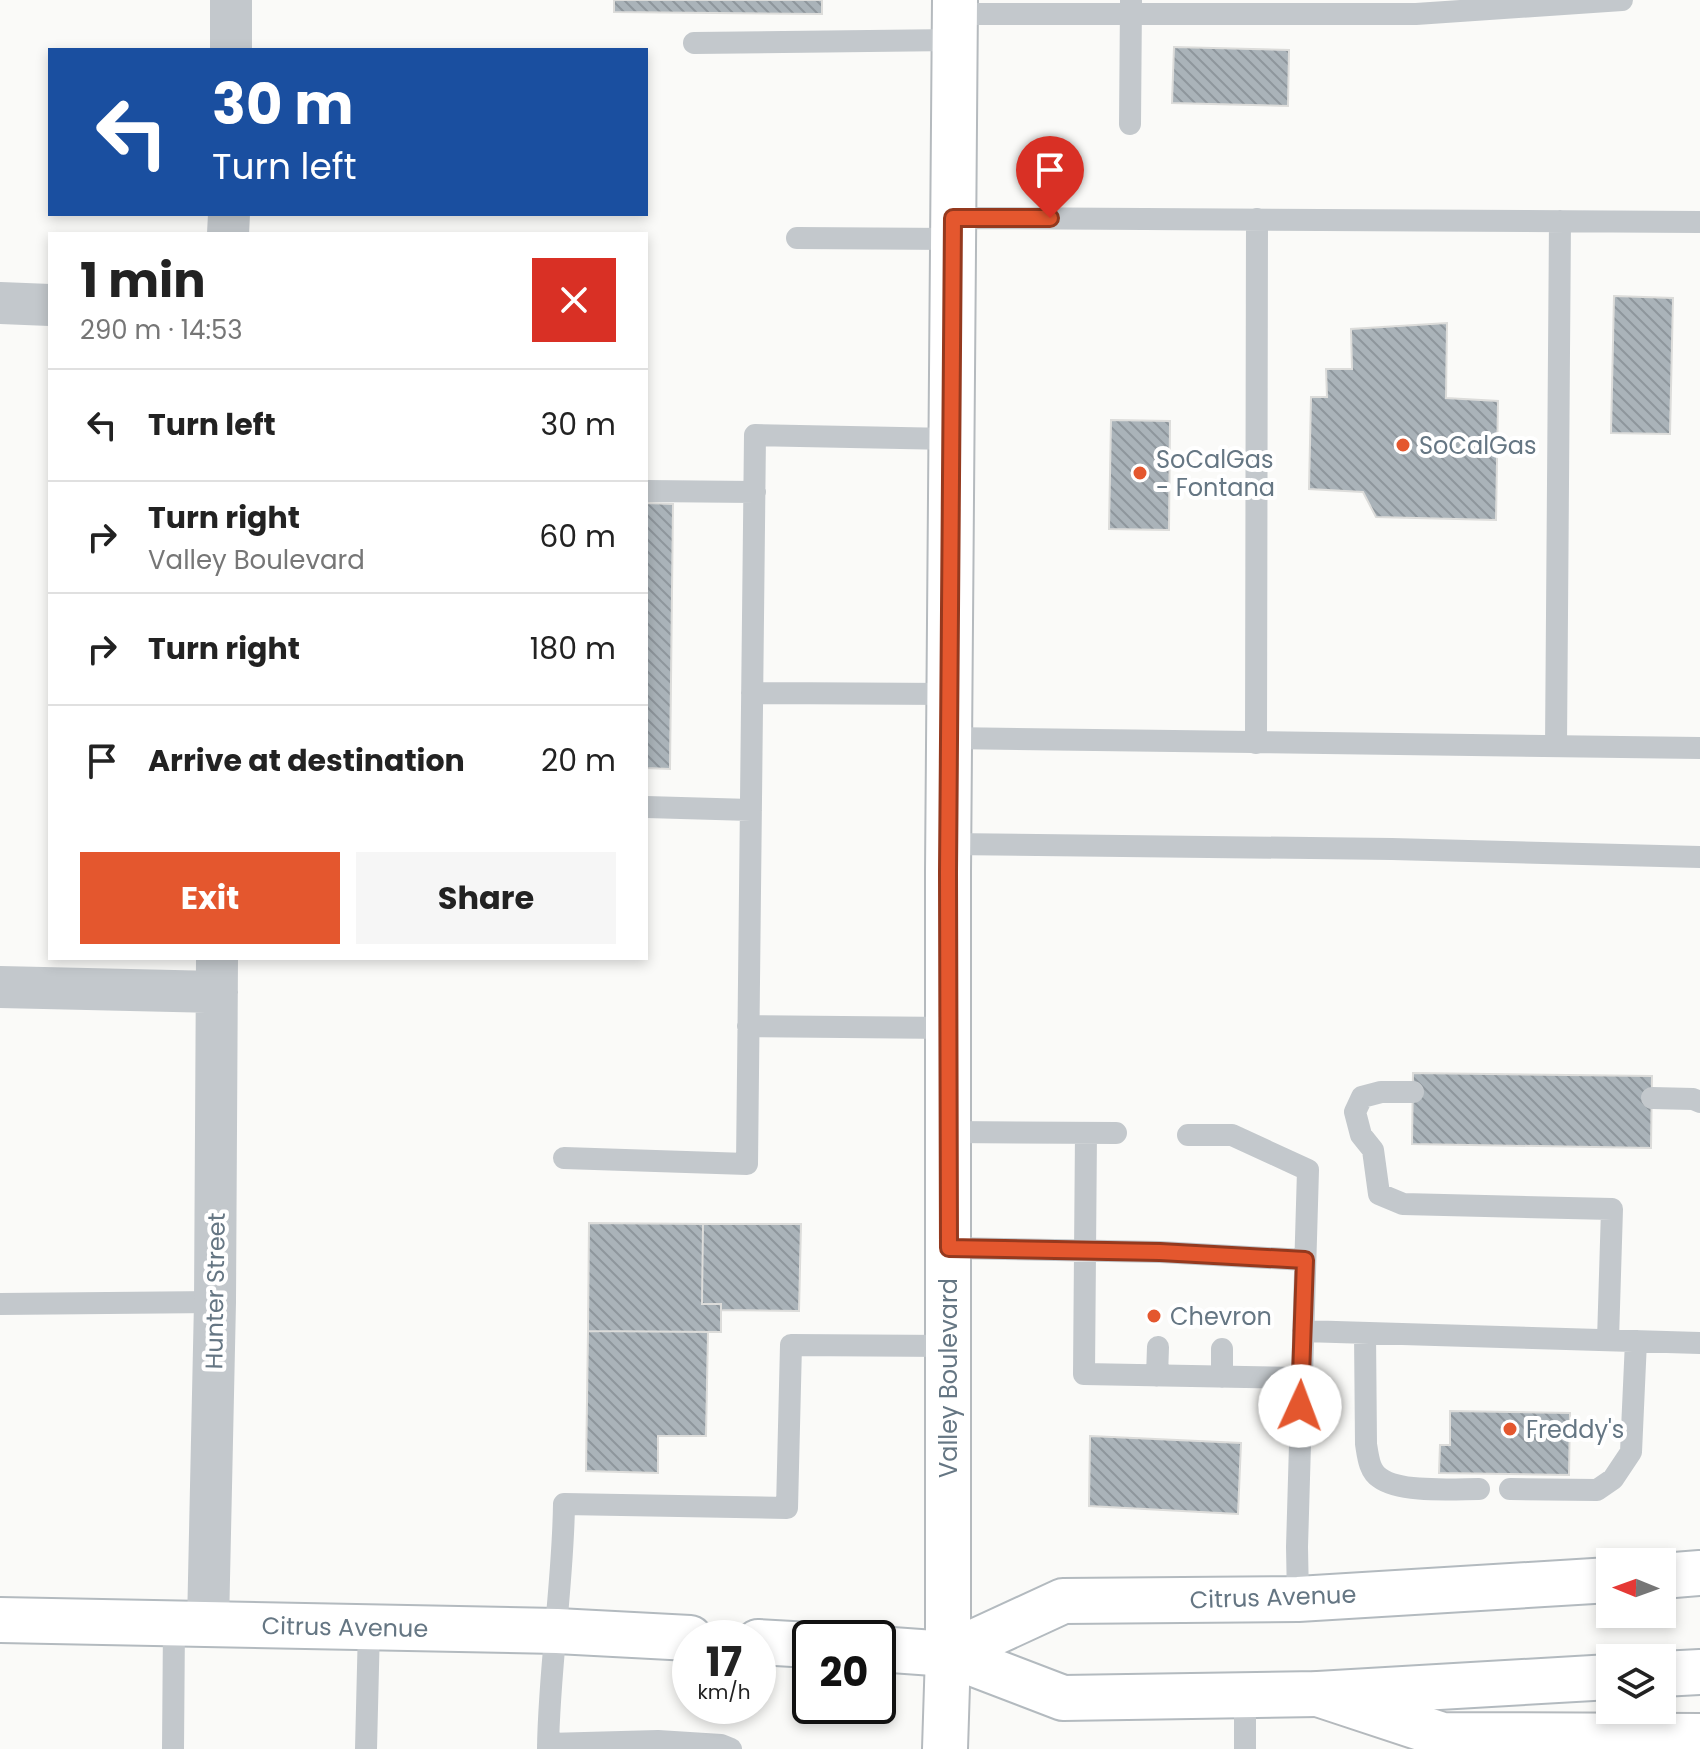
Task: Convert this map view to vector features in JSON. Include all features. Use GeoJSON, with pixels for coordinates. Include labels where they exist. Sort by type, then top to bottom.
{"type":"FeatureCollection","features":[{"type":"Feature","properties":{"kind":"main road","name":"Valley Boulevard"},"geometry":{"type":"LineString","coordinates":[[945,1749],[948,1654],[949,738],[955,18]]}},
{"type":"Feature","properties":{"kind":"main road"},"geometry":{"type":"LineString","coordinates":[[1676,1575],[1700,1573]]}},
{"type":"Feature","properties":{"kind":"main road","name":"Citrus Avenue"},"geometry":{"type":"LineString","coordinates":[[948,1654],[1063,1601],[1298,1599],[1596,1581]]}},
{"type":"Feature","properties":{"kind":"main road","name":"Citrus Avenue"},"geometry":{"type":"LineString","coordinates":[[0,1620],[557,1631],[672,1637]]}},
{"type":"Feature","properties":{"kind":"main road","name":"Citrus Avenue"},"geometry":{"type":"LineString","coordinates":[[896,1650],[948,1654],[1063,1698],[1318,1694],[1596,1678]]}},
{"type":"Feature","properties":{"kind":"main road"},"geometry":{"type":"LineString","coordinates":[[1676,1673],[1700,1672]]}},
{"type":"Feature","properties":{"kind":"main road"},"geometry":{"type":"LineString","coordinates":[[1318,1694],[1442,1735],[1700,1736]]}},
{"type":"Feature","properties":{"kind":"street"},"geometry":{"type":"LineString","coordinates":[[231,0],[231,48]]}},
{"type":"Feature","properties":{"kind":"street"},"geometry":{"type":"LineString","coordinates":[[0,303],[48,305]]}},
{"type":"Feature","properties":{"kind":"street"},"geometry":{"type":"LineString","coordinates":[[0,987],[217,975]]}},
{"type":"Feature","properties":{"kind":"street","name":"Hunter Street"},"geometry":{"type":"LineString","coordinates":[[191,1624],[215,1302],[217,975]]}},
{"type":"Feature","properties":{"kind":"lane"},"geometry":{"type":"LineString","coordinates":[[694,43],[955,18],[1130,7],[1416,14],[1622,0]]}},
{"type":"Feature","properties":{"kind":"lane"},"geometry":{"type":"LineString","coordinates":[[1130,7],[1130,124]]}},
{"type":"Feature","properties":{"kind":"lane"},"geometry":{"type":"LineString","coordinates":[[1256,743],[1257,219]]}},
{"type":"Feature","properties":{"kind":"lane"},"geometry":{"type":"LineString","coordinates":[[797,238],[953,229],[1257,219],[1700,222]]}},
{"type":"Feature","properties":{"kind":"lane"},"geometry":{"type":"LineString","coordinates":[[1556,746],[1560,221]]}},
{"type":"Feature","properties":{"kind":"lane"},"geometry":{"type":"LineString","coordinates":[[564,1158],[747,1164],[755,435],[951,439]]}},
{"type":"Feature","properties":{"kind":"lane"},"geometry":{"type":"LineString","coordinates":[[648,491],[755,492]]}},
{"type":"Feature","properties":{"kind":"lane"},"geometry":{"type":"LineString","coordinates":[[752,693],[950,694]]}},
{"type":"Feature","properties":{"kind":"lane"},"geometry":{"type":"LineString","coordinates":[[949,738],[1700,748]]}},
{"type":"Feature","properties":{"kind":"lane"},"geometry":{"type":"LineString","coordinates":[[648,807],[751,810]]}},
{"type":"Feature","properties":{"kind":"lane"},"geometry":{"type":"LineString","coordinates":[[949,844],[1392,849],[1700,857]]}},
{"type":"Feature","properties":{"kind":"lane"},"geometry":{"type":"LineString","coordinates":[[748,1026],[950,1028]]}},
{"type":"Feature","properties":{"kind":"lane"},"geometry":{"type":"LineString","coordinates":[[1413,1092],[1381,1092],[1362,1097],[1355,1112],[1361,1135],[1373,1150],[1379,1194],[1403,1204],[1612,1209],[1608,1340]]}},
{"type":"Feature","properties":{"kind":"lane"},"geometry":{"type":"LineString","coordinates":[[1652,1098],[1693,1099],[1700,1102]]}},
{"type":"Feature","properties":{"kind":"lane"},"geometry":{"type":"LineString","coordinates":[[949,1132],[1116,1133]]}},
{"type":"Feature","properties":{"kind":"lane"},"geometry":{"type":"LineString","coordinates":[[1086,1133],[1084,1374],[1301,1378]]}},
{"type":"Feature","properties":{"kind":"lane"},"geometry":{"type":"LineString","coordinates":[[1188,1135],[1232,1135],[1308,1170],[1298,1599]]}},
{"type":"Feature","properties":{"kind":"lane"},"geometry":{"type":"LineString","coordinates":[[949,1248],[1086,1252],[1222,1262],[1305,1260]]}},
{"type":"Feature","properties":{"kind":"lane"},"geometry":{"type":"LineString","coordinates":[[0,1304],[215,1302]]}},
{"type":"Feature","properties":{"kind":"lane"},"geometry":{"type":"LineString","coordinates":[[1303,1331],[1700,1343]]}},
{"type":"Feature","properties":{"kind":"lane"},"geometry":{"type":"LineString","coordinates":[[1365,1333],[1366,1444],[1368,1461],[1379,1478],[1396,1485],[1479,1489]]}},
{"type":"Feature","properties":{"kind":"lane"},"geometry":{"type":"LineString","coordinates":[[1510,1489],[1597,1490],[1613,1479],[1631,1452],[1636,1341]]}},
{"type":"Feature","properties":{"kind":"lane"},"geometry":{"type":"LineString","coordinates":[[731,1749],[721,1745],[658,1741],[548,1746],[548,1705],[563,1567],[564,1504],[787,1508],[791,1345],[948,1346]]}},
{"type":"Feature","properties":{"kind":"lane"},"geometry":{"type":"LineString","coordinates":[[1157,1376],[1158,1347]]}},
{"type":"Feature","properties":{"kind":"lane"},"geometry":{"type":"LineString","coordinates":[[1222,1349],[1222,1377]]}},
{"type":"Feature","properties":{"kind":"lane"},"geometry":{"type":"LineString","coordinates":[[173,1749],[191,1624]]}},
{"type":"Feature","properties":{"kind":"lane"},"geometry":{"type":"LineString","coordinates":[[366,1749],[369,1627]]}},
{"type":"Feature","properties":{"kind":"lane"},"geometry":{"type":"LineString","coordinates":[[1245,1696],[1245,1749]]}},
{"type":"Feature","properties":{"kind":"building"},"geometry":{"type":"Polygon","coordinates":[[[614,0],[822,0],[822,14],[614,12],[614,0]]]}},
{"type":"Feature","properties":{"kind":"building"},"geometry":{"type":"Polygon","coordinates":[[[1174,47],[1289,50],[1288,106],[1172,103],[1174,47]]]}},
{"type":"Feature","properties":{"kind":"building"},"geometry":{"type":"Polygon","coordinates":[[[1614,296],[1673,298],[1670,434],[1611,433],[1614,296]]]}},
{"type":"Feature","properties":{"kind":"building","name":"SoCalGas"},"geometry":{"type":"Polygon","coordinates":[[[1447,323],[1446,398],[1498,401],[1496,520],[1376,517],[1363,492],[1309,489],[1311,397],[1327,397],[1326,369],[1352,369],[1351,329],[1447,323]]]}},
{"type":"Feature","properties":{"kind":"building"},"geometry":{"type":"Polygon","coordinates":[[[1111,420],[1170,421],[1169,530],[1109,529],[1111,420]]]}},
{"type":"Feature","properties":{"kind":"building"},"geometry":{"type":"Polygon","coordinates":[[[648,503],[673,504],[670,769],[648,768],[648,503]]]}},
{"type":"Feature","properties":{"kind":"building"},"geometry":{"type":"Polygon","coordinates":[[[1413,1073],[1652,1076],[1651,1148],[1412,1144],[1413,1073]]]}},
{"type":"Feature","properties":{"kind":"building"},"geometry":{"type":"Polygon","coordinates":[[[589,1223],[703,1224],[702,1304],[721,1304],[721,1332],[588,1331],[589,1223]]]}},
{"type":"Feature","properties":{"kind":"building"},"geometry":{"type":"Polygon","coordinates":[[[703,1224],[801,1224],[799,1311],[721,1310],[721,1304],[702,1304],[703,1224]]]}},
{"type":"Feature","properties":{"kind":"building"},"geometry":{"type":"Polygon","coordinates":[[[588,1331],[708,1332],[706,1436],[658,1436],[658,1473],[586,1471],[588,1331]]]}},
{"type":"Feature","properties":{"kind":"building","name":"Freddy's"},"geometry":{"type":"Polygon","coordinates":[[[1450,1411],[1570,1413],[1569,1475],[1439,1473],[1440,1445],[1450,1445],[1450,1411]]]}},
{"type":"Feature","properties":{"kind":"building"},"geometry":{"type":"Polygon","coordinates":[[[1090,1436],[1241,1443],[1238,1514],[1089,1506],[1090,1436]]]}},
{"type":"Feature","properties":{"kind":"place","name":"SoCalGas"},"geometry":{"type":"Point","coordinates":[1403,445]}},
{"type":"Feature","properties":{"kind":"place","name":"SoCalGas - Fontana"},"geometry":{"type":"Point","coordinates":[1140,473]}},
{"type":"Feature","properties":{"kind":"place","name":"Chevron"},"geometry":{"type":"Point","coordinates":[1154,1316]}},
{"type":"Feature","properties":{"kind":"place","name":"Freddy's"},"geometry":{"type":"Point","coordinates":[1510,1429]}},
{"type":"Feature","properties":{"kind":"route"},"geometry":{"type":"LineString","coordinates":[[1050,218],[953,218],[948,872],[949,1248],[1160,1252],[1305,1260],[1300,1406]]}}]}
